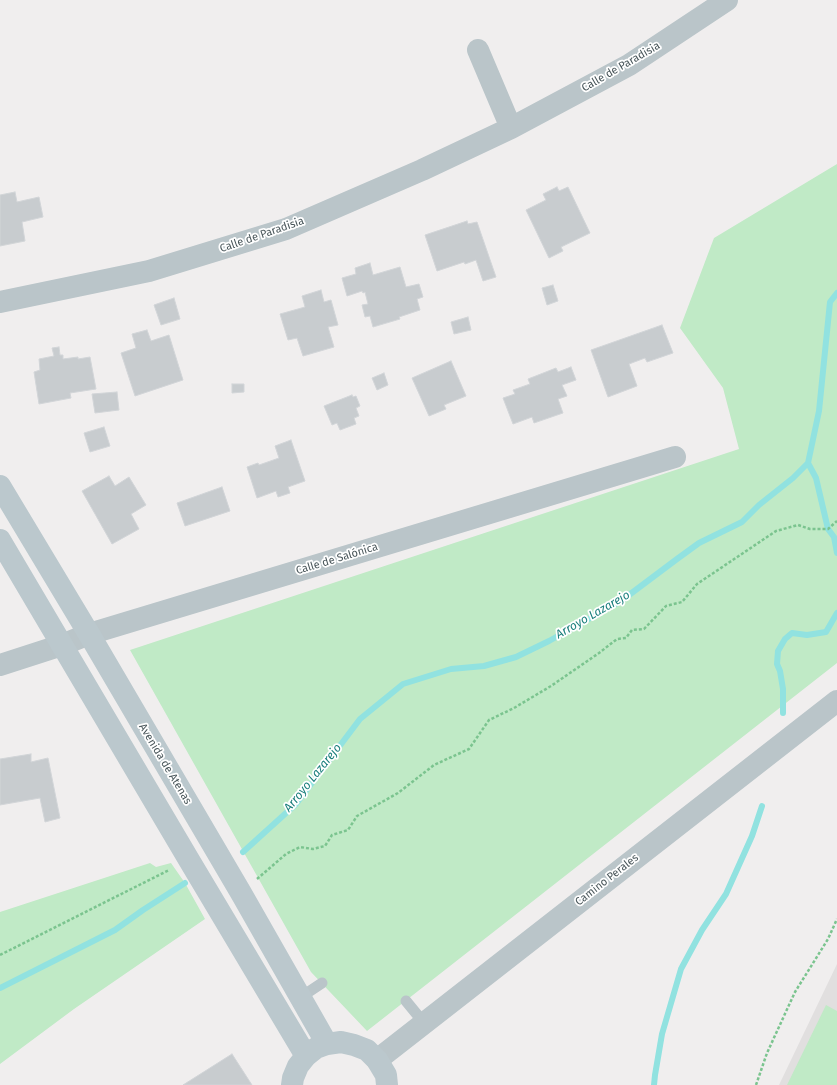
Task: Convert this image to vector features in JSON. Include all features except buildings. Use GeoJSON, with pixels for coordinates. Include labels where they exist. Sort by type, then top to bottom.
{"type":"FeatureCollection","features":[{"type":"Feature","properties":{"kind":"main road","name":"Avenida de Atenas"},"geometry":{"type":"LineString","coordinates":[[0,486],[241,893],[327,1044]]}},
{"type":"Feature","properties":{"kind":"main road"},"geometry":{"type":"LineString","coordinates":[[0,540],[306,1056]]}},
{"type":"Feature","properties":{"kind":"main road"},"geometry":{"type":"LineString","coordinates":[[292,1085],[298,1066],[306,1056],[316,1048],[327,1044],[341,1042],[354,1044],[366,1050],[377,1060],[386,1074],[387,1085]]}},
{"type":"Feature","properties":{"kind":"street","name":"Calle de Paradisia"},"geometry":{"type":"LineString","coordinates":[[0,302],[149,271],[286,229],[422,170],[511,128],[629,64],[727,0]]}},
{"type":"Feature","properties":{"kind":"street"},"geometry":{"type":"LineString","coordinates":[[478,50],[511,128]]}},
{"type":"Feature","properties":{"kind":"street","name":"Calle de Salónica"},"geometry":{"type":"LineString","coordinates":[[0,665],[62,645],[89,634],[675,457]]}},
{"type":"Feature","properties":{"kind":"street","name":"Camino Perales"},"geometry":{"type":"LineString","coordinates":[[377,1060],[837,701]]}},
{"type":"Feature","properties":{"kind":"lane"},"geometry":{"type":"LineString","coordinates":[[301,997],[322,983]]}},
{"type":"Feature","properties":{"kind":"lane"},"geometry":{"type":"LineString","coordinates":[[406,1001],[424,1023]]}},
{"type":"Feature","properties":{"kind":"path"},"geometry":{"type":"LineString","coordinates":[[241,893],[286,854],[300,847],[312,849],[325,846],[332,835],[348,830],[357,816],[398,793],[434,765],[469,749],[489,720],[514,708],[551,686],[617,639],[626,638],[632,630],[644,629],[666,606],[682,602],[697,584],[776,531],[798,525],[810,529],[828,529],[837,521]]}},
{"type":"Feature","properties":{"kind":"path"},"geometry":{"type":"LineString","coordinates":[[0,955],[189,860]]}},
{"type":"Feature","properties":{"kind":"path"},"geometry":{"type":"LineString","coordinates":[[756,1085],[767,1053],[795,992],[828,939],[837,919]]}},
{"type":"Feature","properties":{"kind":"shaded area"},"geometry":{"type":"Polygon","coordinates":[[[837,964],[837,1085],[779,1085],[837,964]]]}},
{"type":"Feature","properties":{"kind":"green space"},"geometry":{"type":"Polygon","coordinates":[[[837,164],[837,663],[367,1031],[311,972],[130,650],[739,449],[723,388],[680,328],[714,238],[837,164]]]}},
{"type":"Feature","properties":{"kind":"green space"},"geometry":{"type":"Polygon","coordinates":[[[150,863],[156,867],[171,863],[185,883],[205,919],[74,1009],[0,1064],[0,912],[150,863]]]}},
{"type":"Feature","properties":{"kind":"green space"},"geometry":{"type":"Polygon","coordinates":[[[826,1005],[837,1011],[837,1085],[787,1085],[826,1005]]]}},
{"type":"Feature","properties":{"kind":"waterway","name":"Arroyo Lazarejo"},"geometry":{"type":"LineString","coordinates":[[243,852],[296,804],[360,719],[403,684],[451,669],[484,666],[516,657],[549,641],[621,601],[699,543],[742,522],[759,505],[793,478],[808,463],[819,411],[830,302],[837,293]]}},
{"type":"Feature","properties":{"kind":"waterway"},"geometry":{"type":"LineString","coordinates":[[808,463],[816,478],[828,529],[834,537],[837,553]]}},
{"type":"Feature","properties":{"kind":"waterway"},"geometry":{"type":"LineString","coordinates":[[783,713],[783,689],[780,671],[777,664],[778,651],[785,639],[792,633],[807,635],[826,632],[837,613]]}},
{"type":"Feature","properties":{"kind":"waterway"},"geometry":{"type":"LineString","coordinates":[[654,1085],[662,1034],[681,969],[702,930],[726,894],[752,836],[762,806]]}},
{"type":"Feature","properties":{"kind":"waterway","name":"Arroyo Lazarejo"},"geometry":{"type":"LineString","coordinates":[[0,988],[115,930],[185,883]]}}]}
